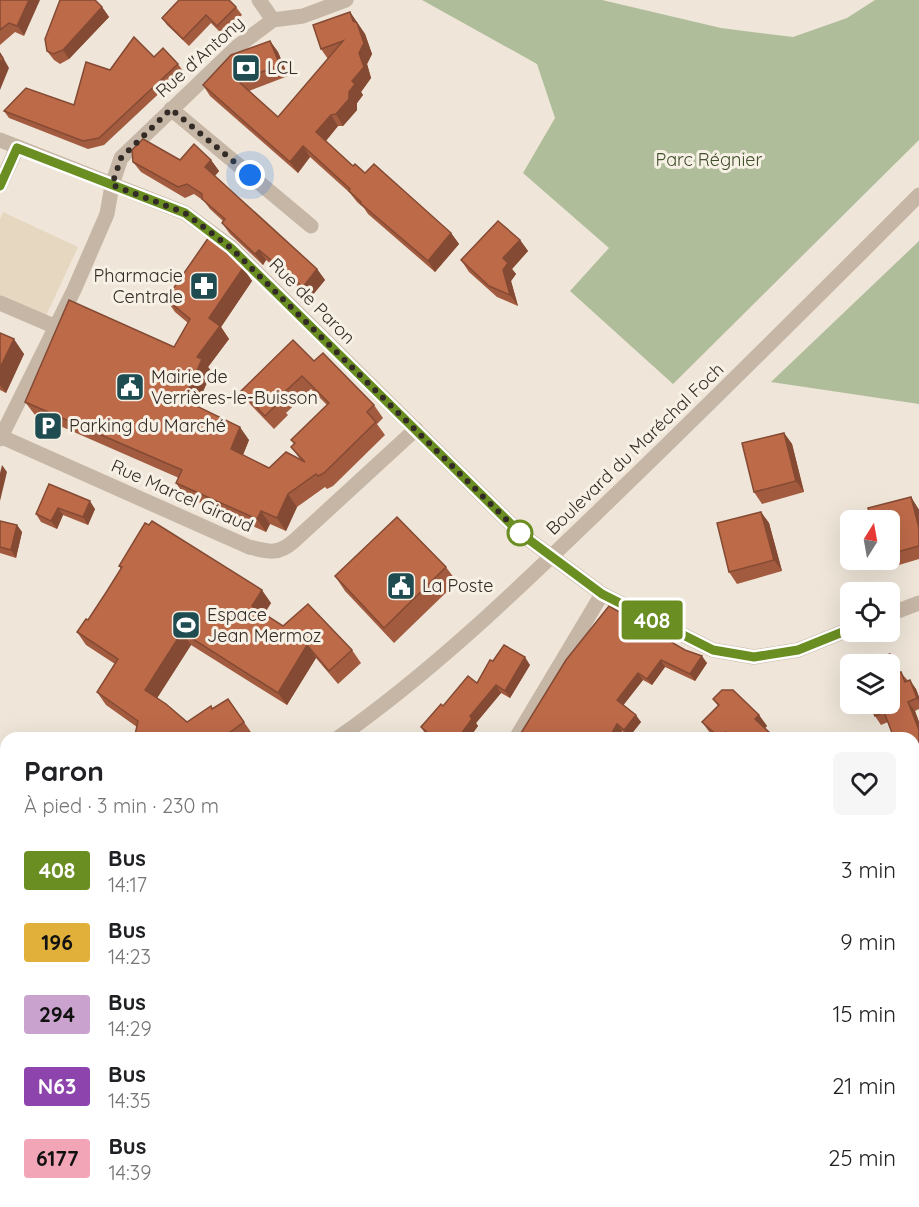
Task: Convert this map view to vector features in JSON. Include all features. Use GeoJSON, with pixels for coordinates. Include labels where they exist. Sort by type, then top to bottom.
{"type":"FeatureCollection","features":[{"type":"Feature","properties":{"kind":"street"},"geometry":{"type":"LineString","coordinates":[[259,0],[273,21]]}},
{"type":"Feature","properties":{"kind":"street","name":"Rue d'Antony"},"geometry":{"type":"LineString","coordinates":[[1,438],[56,327],[107,214],[112,185],[121,158],[237,46],[273,21],[303,16],[346,0]]}},
{"type":"Feature","properties":{"kind":"street"},"geometry":{"type":"LineString","coordinates":[[171,109],[311,226]]}},
{"type":"Feature","properties":{"kind":"street","name":"Rue de Paron"},"geometry":{"type":"LineString","coordinates":[[0,140],[185,213],[231,248],[520,533],[602,594],[713,650],[754,657],[798,650],[840,633]]}},
{"type":"Feature","properties":{"kind":"street"},"geometry":{"type":"LineString","coordinates":[[0,185],[17,148]]}},
{"type":"Feature","properties":{"kind":"street","name":"Boulevard du Maréchal Foch"},"geometry":{"type":"LineString","coordinates":[[346,732],[434,664],[552,558],[919,195]]}},
{"type":"Feature","properties":{"kind":"street"},"geometry":{"type":"LineString","coordinates":[[0,303],[56,327]]}},
{"type":"Feature","properties":{"kind":"street","name":"Rue Marcel Giraud"},"geometry":{"type":"LineString","coordinates":[[1,438],[249,547],[274,552],[285,549],[416,429]]}},
{"type":"Feature","properties":{"kind":"street"},"geometry":{"type":"LineString","coordinates":[[520,732],[602,594]]}},
{"type":"Feature","properties":{"kind":"street"},"geometry":{"type":"LineString","coordinates":[[900,610],[919,603]]}},
{"type":"Feature","properties":{"kind":"green space","name":"Parc Régnier"},"geometry":{"type":"Polygon","coordinates":[[[422,0],[602,0],[721,28],[793,37],[847,18],[875,0],[919,0],[919,140],[673,384],[570,291],[609,248],[523,173],[555,118],[537,64],[422,0]]]}},
{"type":"Feature","properties":{"kind":"green space"},"geometry":{"type":"Polygon","coordinates":[[[919,241],[919,404],[771,382],[919,241]]]}},
{"type":"Feature","properties":{"kind":"shaded area"},"geometry":{"type":"Polygon","coordinates":[[[3,212],[78,247],[45,318],[0,297],[0,220],[3,212]]]}},
{"type":"Feature","properties":{"kind":"building"},"geometry":{"type":"Polygon","coordinates":[[[0,0],[29,0],[17,26],[9,23],[0,30],[0,0]]]}},
{"type":"Feature","properties":{"kind":"building"},"geometry":{"type":"Polygon","coordinates":[[[60,0],[95,0],[102,7],[63,50],[53,54],[47,51],[45,39],[60,0]]]}},
{"type":"Feature","properties":{"kind":"building"},"geometry":{"type":"Polygon","coordinates":[[[179,0],[229,0],[236,7],[217,26],[206,15],[183,39],[162,18],[179,0]]]}},
{"type":"Feature","properties":{"kind":"building"},"geometry":{"type":"Polygon","coordinates":[[[350,12],[353,21],[357,23],[364,43],[359,53],[364,67],[352,81],[355,84],[349,92],[349,99],[316,132],[353,166],[355,164],[365,173],[374,164],[451,233],[428,261],[360,203],[349,191],[350,189],[303,146],[290,162],[203,85],[231,55],[270,41],[280,65],[238,81],[278,117],[343,41],[321,49],[313,25],[350,12]]]}},
{"type":"Feature","properties":{"kind":"building"},"geometry":{"type":"Polygon","coordinates":[[[134,37],[154,57],[163,48],[178,64],[99,138],[83,141],[4,111],[26,88],[74,105],[86,62],[110,70],[134,37]]]}},
{"type":"Feature","properties":{"kind":"building"},"geometry":{"type":"Polygon","coordinates":[[[143,139],[180,160],[194,144],[211,160],[205,167],[317,269],[303,287],[259,250],[255,254],[222,223],[225,219],[202,199],[202,194],[187,184],[178,187],[133,162],[132,150],[143,139]]]}},
{"type":"Feature","properties":{"kind":"building"},"geometry":{"type":"Polygon","coordinates":[[[498,221],[520,240],[503,258],[508,263],[503,270],[510,295],[489,286],[461,260],[498,221]]]}},
{"type":"Feature","properties":{"kind":"building"},"geometry":{"type":"Polygon","coordinates":[[[209,237],[243,268],[209,318],[220,326],[197,357],[202,359],[184,400],[240,427],[231,449],[269,468],[286,452],[305,462],[291,447],[295,443],[291,440],[329,403],[302,376],[276,400],[279,402],[265,416],[241,391],[293,340],[314,361],[323,353],[374,405],[367,412],[376,422],[324,473],[318,476],[316,474],[288,494],[277,518],[261,511],[257,519],[176,483],[182,470],[25,402],[69,300],[174,347],[190,319],[166,299],[209,237]]]}},
{"type":"Feature","properties":{"kind":"building"},"geometry":{"type":"Polygon","coordinates":[[[0,333],[14,339],[0,368],[0,333]]]}},
{"type":"Feature","properties":{"kind":"building"},"geometry":{"type":"Polygon","coordinates":[[[784,433],[796,481],[754,492],[742,443],[784,433]]]}},
{"type":"Feature","properties":{"kind":"building"},"geometry":{"type":"Polygon","coordinates":[[[49,484],[90,501],[83,517],[58,508],[51,521],[36,514],[49,484]]]}},
{"type":"Feature","properties":{"kind":"building"},"geometry":{"type":"Polygon","coordinates":[[[911,497],[919,528],[919,546],[900,551],[900,510],[869,510],[868,508],[911,497]]]}},
{"type":"Feature","properties":{"kind":"building"},"geometry":{"type":"Polygon","coordinates":[[[761,512],[774,560],[729,572],[717,523],[761,512]]]}},
{"type":"Feature","properties":{"kind":"building","name":"La Poste"},"geometry":{"type":"Polygon","coordinates":[[[397,517],[446,567],[384,628],[335,576],[397,517]]]}},
{"type":"Feature","properties":{"kind":"building"},"geometry":{"type":"Polygon","coordinates":[[[0,521],[17,525],[11,550],[0,547],[0,521]]]}},
{"type":"Feature","properties":{"kind":"building","name":"Espace Jean Mermoz"},"geometry":{"type":"Polygon","coordinates":[[[152,521],[262,590],[252,606],[283,626],[308,604],[352,650],[329,671],[307,645],[278,693],[182,632],[145,690],[187,722],[211,706],[212,709],[228,699],[244,722],[230,732],[136,732],[138,721],[97,692],[118,659],[77,632],[86,619],[88,620],[122,567],[119,566],[145,523],[149,525],[152,521]]]}},
{"type":"Feature","properties":{"kind":"building"},"geometry":{"type":"Polygon","coordinates":[[[609,606],[685,650],[702,656],[690,674],[661,660],[647,679],[638,673],[617,700],[636,715],[624,730],[617,724],[612,732],[522,732],[566,660],[609,606]]]}},
{"type":"Feature","properties":{"kind":"building"},"geometry":{"type":"Polygon","coordinates":[[[504,645],[525,657],[505,691],[496,685],[470,716],[472,719],[462,732],[427,732],[421,727],[441,704],[443,706],[468,676],[477,683],[490,660],[493,661],[504,645]]]}},
{"type":"Feature","properties":{"kind":"building"},"geometry":{"type":"Polygon","coordinates":[[[901,672],[905,682],[910,680],[917,698],[908,702],[919,732],[892,732],[885,714],[900,714],[901,672]]]}},
{"type":"Feature","properties":{"kind":"building"},"geometry":{"type":"Polygon","coordinates":[[[722,690],[733,690],[759,715],[755,719],[769,732],[713,732],[702,722],[719,705],[713,699],[722,690]]]}},
{"type":"Feature","properties":{"kind":"bus line","name":"408"},"geometry":{"type":"LineString","coordinates":[[0,186],[17,148],[185,213],[231,248],[520,533],[602,594],[713,650],[754,657],[798,650],[840,633]]}},
{"type":"Feature","properties":{"kind":"place","name":"LCL"},"geometry":{"type":"Point","coordinates":[246,68]}},
{"type":"Feature","properties":{"kind":"place","name":"Pharmacie Centrale"},"geometry":{"type":"Point","coordinates":[204,286]}},
{"type":"Feature","properties":{"kind":"place","name":"Mairie de Verrières-le-Buisson"},"geometry":{"type":"Point","coordinates":[130,387]}},
{"type":"Feature","properties":{"kind":"place","name":"Parking du Marché"},"geometry":{"type":"Point","coordinates":[48,426]}},
{"type":"Feature","properties":{"kind":"place","name":"La Poste"},"geometry":{"type":"Point","coordinates":[401,586]}},
{"type":"Feature","properties":{"kind":"place","name":"Espace Jean Mermoz"},"geometry":{"type":"Point","coordinates":[186,625]}},
{"type":"Feature","properties":{"kind":"route"},"geometry":{"type":"LineString","coordinates":[[250,175],[171,109],[121,158],[112,185],[185,213],[231,248],[520,533]]}}]}
